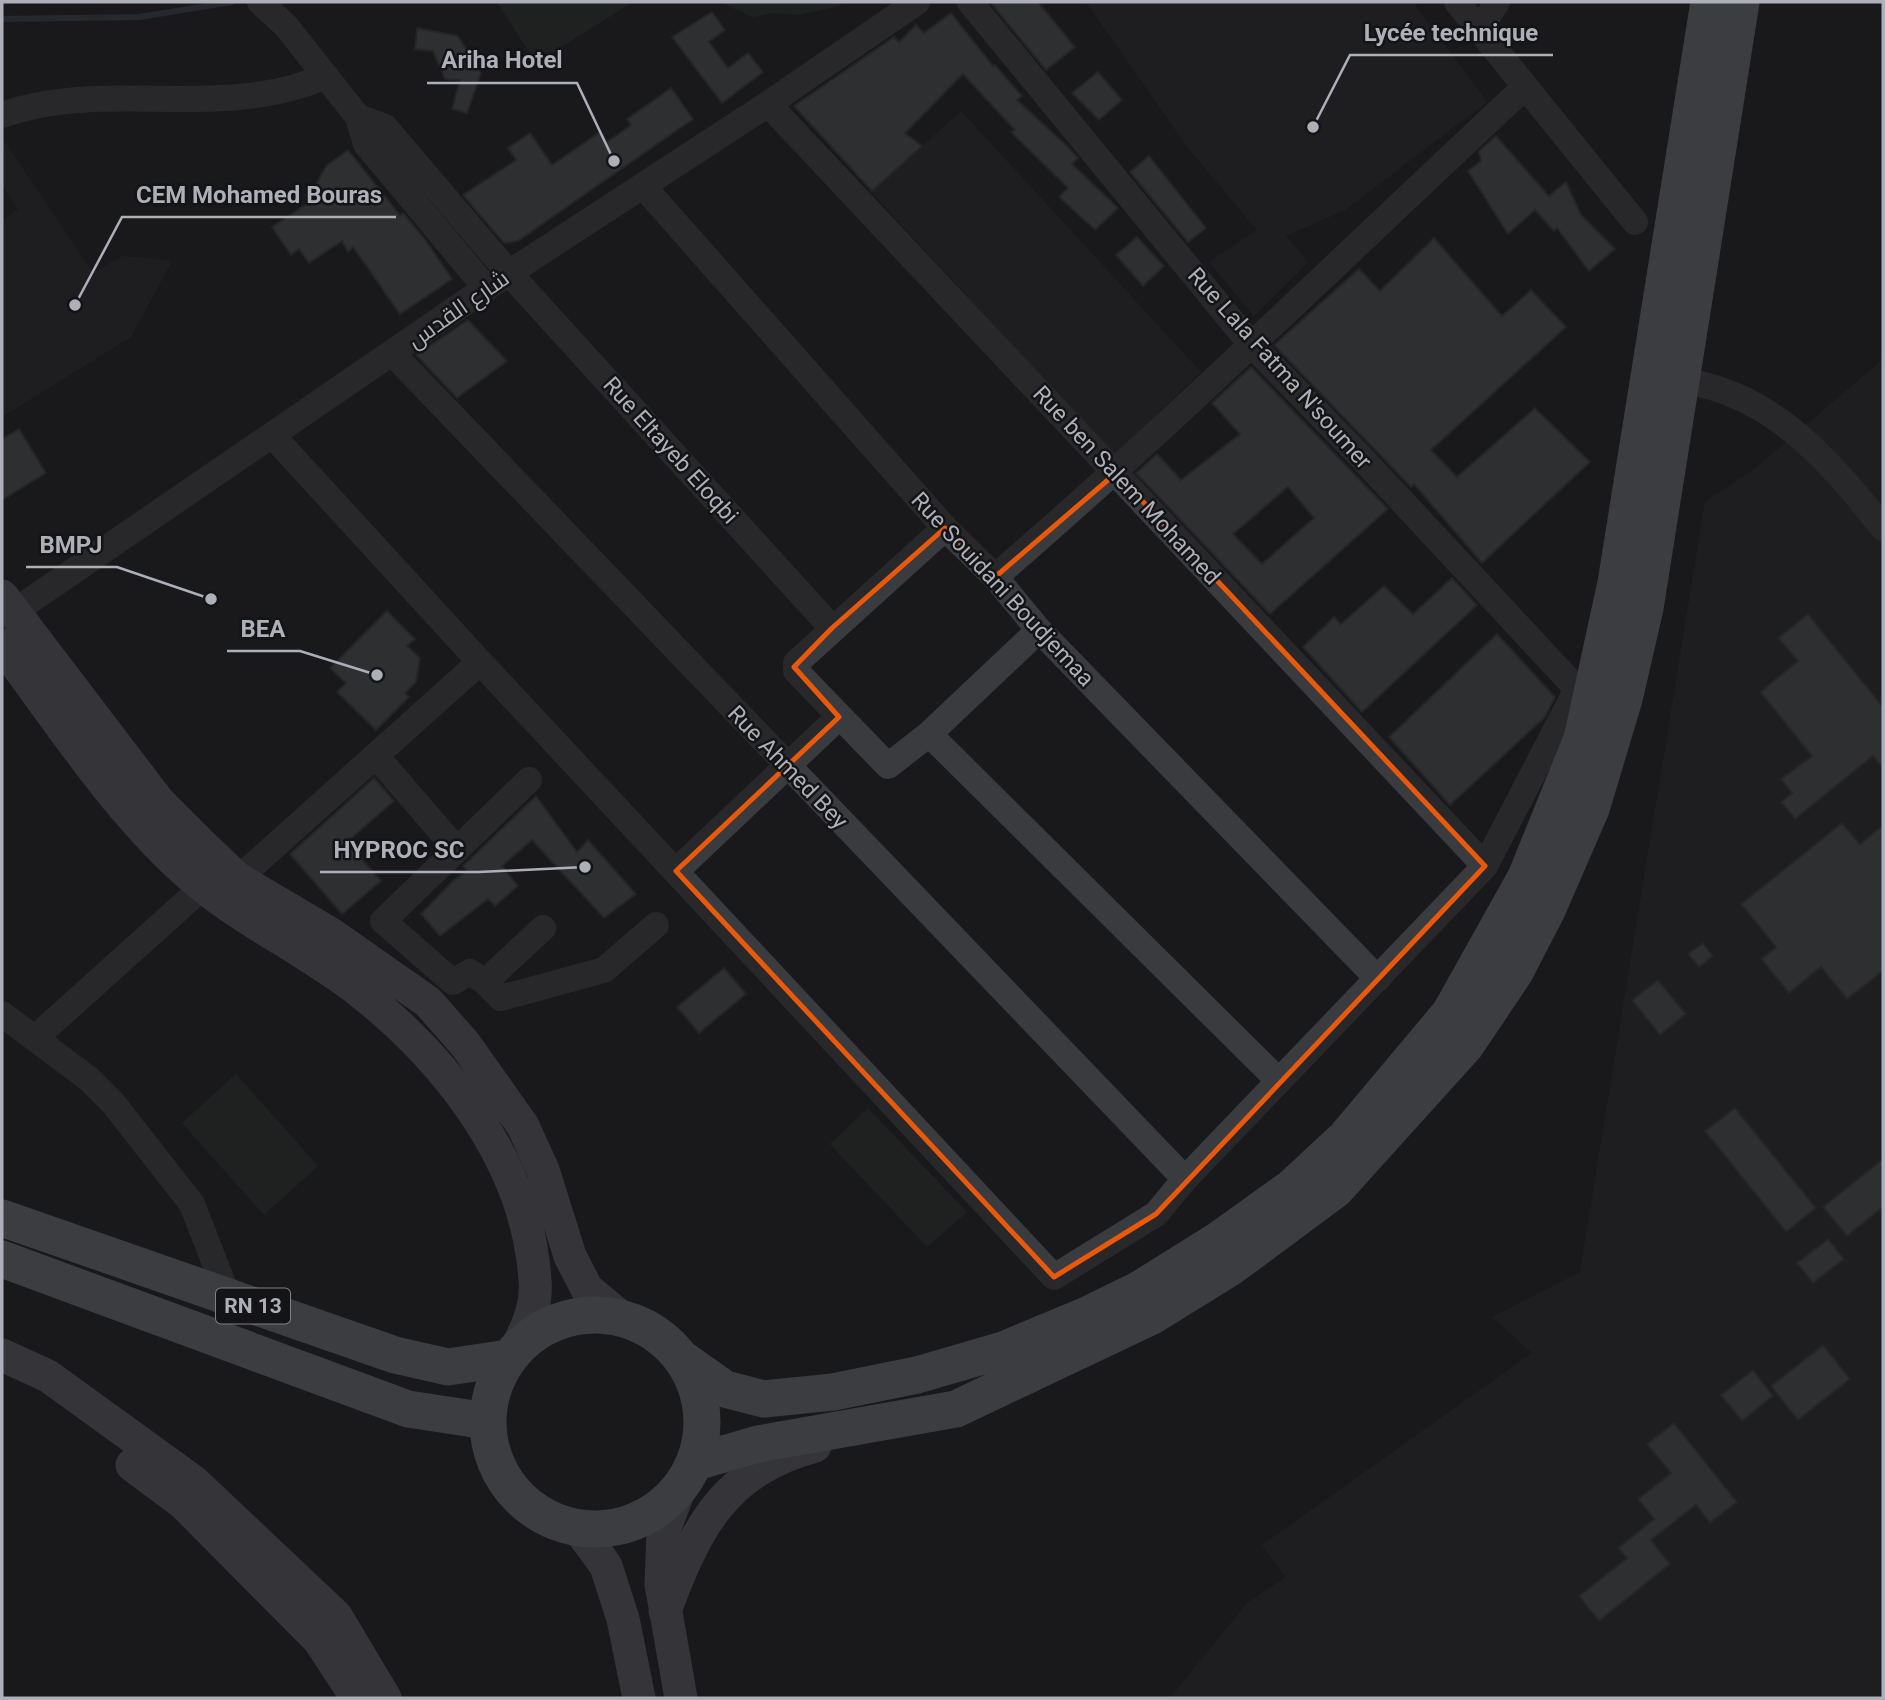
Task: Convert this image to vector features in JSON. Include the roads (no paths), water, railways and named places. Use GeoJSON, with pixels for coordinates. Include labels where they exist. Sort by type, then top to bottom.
{"type":"FeatureCollection","features":[{"type":"Feature","properties":{"kind":"highway"},"geometry":{"type":"LineString","coordinates":[[696,1462],[758,1444],[956,1409],[1153,1317],[1231,1267],[1335,1190],[1466,1045],[1515,972],[1548,908],[1591,809],[1624,699],[1645,608],[1665,379],[1709,2]]}},
{"type":"Feature","properties":{"kind":"highway"},"geometry":{"type":"LineString","coordinates":[[684,1360],[700,1392],[704,1428],[696,1462],[678,1493],[650,1516],[615,1529],[579,1529],[550,1520],[524,1504],[504,1480],[495,1461],[487,1421],[489,1399],[511,1355],[537,1332],[564,1319],[593,1315],[622,1318],[646,1327],[667,1341],[684,1360],[725,1389],[764,1399],[833,1392],[917,1375],[1003,1350],[1087,1315],[1151,1283],[1217,1241],[1291,1188],[1346,1137],[1450,1013],[1526,877],[1582,739],[1665,379],[1741,2]]}},
{"type":"Feature","properties":{"kind":"highway","name":"RN 13"},"geometry":{"type":"LineString","coordinates":[[2,1218],[395,1355],[448,1367],[511,1355]]}},
{"type":"Feature","properties":{"kind":"highway","name":"RN 13"},"geometry":{"type":"LineString","coordinates":[[2,1259],[408,1409],[487,1421]]}},
{"type":"Feature","properties":{"kind":"main road"},"geometry":{"type":"LineString","coordinates":[[6,609],[159,802],[238,879],[324,949],[358,990],[413,1037],[477,1117],[518,1197],[530,1237],[536,1283],[529,1324],[511,1355]]}},
{"type":"Feature","properties":{"kind":"main road"},"geometry":{"type":"LineString","coordinates":[[2,645],[143,828],[185,872],[204,886],[428,1002],[499,1088],[523,1126],[543,1170],[570,1256],[587,1289],[622,1318]]}},
{"type":"Feature","properties":{"kind":"main road"},"geometry":{"type":"LineString","coordinates":[[2,1355],[48,1376],[192,1481],[336,1616],[385,1698]]}},
{"type":"Feature","properties":{"kind":"main road"},"geometry":{"type":"LineString","coordinates":[[2,1381],[49,1402],[183,1503],[319,1640],[357,1698]]}},
{"type":"Feature","properties":{"kind":"main road"},"geometry":{"type":"LineString","coordinates":[[665,1611],[692,1541],[719,1501],[747,1475],[778,1457],[956,1409]]}},
{"type":"Feature","properties":{"kind":"main road"},"geometry":{"type":"LineString","coordinates":[[678,1493],[663,1533],[661,1584],[681,1698]]}},
{"type":"Feature","properties":{"kind":"main road"},"geometry":{"type":"LineString","coordinates":[[579,1529],[606,1566],[622,1619],[639,1698]]}},
{"type":"Feature","properties":{"kind":"street"},"geometry":{"type":"LineString","coordinates":[[260,2],[285,26],[326,76],[358,117],[366,144],[486,288]]}},
{"type":"Feature","properties":{"kind":"street","name":"شارع القدس"},"geometry":{"type":"LineString","coordinates":[[6,609],[272,435],[486,288],[768,104],[917,2]]}},
{"type":"Feature","properties":{"kind":"street","name":"Rue Lala Fatma N'soumer"},"geometry":{"type":"LineString","coordinates":[[970,2],[1250,343],[1360,456],[1577,689],[1485,866]]}},
{"type":"Feature","properties":{"kind":"street"},"geometry":{"type":"LineString","coordinates":[[1457,2],[1635,222]]}},
{"type":"Feature","properties":{"kind":"street"},"geometry":{"type":"LineString","coordinates":[[1479,31],[1497,2]]}},
{"type":"Feature","properties":{"kind":"street"},"geometry":{"type":"LineString","coordinates":[[2,115],[60,101],[244,97],[304,86],[326,76]]}},
{"type":"Feature","properties":{"kind":"street"},"geometry":{"type":"LineString","coordinates":[[995,577],[1116,473],[1250,343],[1525,87]]}},
{"type":"Feature","properties":{"kind":"street","name":"Rue ben Salem Mohamed"},"geometry":{"type":"LineString","coordinates":[[768,104],[1485,866]]}},
{"type":"Feature","properties":{"kind":"street","name":"Rue Eltayeb Eloqbi"},"geometry":{"type":"LineString","coordinates":[[358,117],[385,127],[509,273],[832,628]]}},
{"type":"Feature","properties":{"kind":"street","name":"Rue Souidani Boudjemaa"},"geometry":{"type":"LineString","coordinates":[[643,186],[944,528],[995,577],[1039,630],[1378,979]]}},
{"type":"Feature","properties":{"kind":"street","name":"Rue Ahmed Bey"},"geometry":{"type":"LineString","coordinates":[[393,354],[1185,1179]]}},
{"type":"Feature","properties":{"kind":"street"},"geometry":{"type":"LineString","coordinates":[[1665,379],[1741,398],[1784,421],[1843,477],[1883,528]]}},
{"type":"Feature","properties":{"kind":"street"},"geometry":{"type":"LineString","coordinates":[[272,435],[1054,1277],[1156,1214],[1185,1179],[1485,866]]}},
{"type":"Feature","properties":{"kind":"street"},"geometry":{"type":"LineString","coordinates":[[944,528],[832,628],[794,667],[839,717],[888,766],[929,734],[1039,630]]}},
{"type":"Feature","properties":{"kind":"street"},"geometry":{"type":"LineString","coordinates":[[238,879],[480,662]]}},
{"type":"Feature","properties":{"kind":"street"},"geometry":{"type":"LineString","coordinates":[[676,871],[839,717]]}},
{"type":"Feature","properties":{"kind":"street"},"geometry":{"type":"LineString","coordinates":[[929,734],[1279,1082]]}},
{"type":"Feature","properties":{"kind":"street"},"geometry":{"type":"LineString","coordinates":[[376,756],[457,850]]}},
{"type":"Feature","properties":{"kind":"street"},"geometry":{"type":"LineString","coordinates":[[529,780],[383,921],[453,982],[470,972],[501,998],[604,970],[656,925]]}},
{"type":"Feature","properties":{"kind":"street"},"geometry":{"type":"LineString","coordinates":[[35,1038],[204,886]]}},
{"type":"Feature","properties":{"kind":"street"},"geometry":{"type":"LineString","coordinates":[[485,982],[543,928]]}},
{"type":"Feature","properties":{"kind":"street"},"geometry":{"type":"LineString","coordinates":[[2,1014],[89,1079],[113,1103],[192,1204],[228,1297]]}},
{"type":"Feature","properties":{"kind":"waterway"},"geometry":{"type":"LineString","coordinates":[[2,19],[139,17],[232,2]]}},
{"type":"Feature","properties":{"kind":"place","name":"Lycée technique"},"geometry":{"type":"Point","coordinates":[1313,127]}},
{"type":"Feature","properties":{"kind":"place","name":"Ariha Hotel"},"geometry":{"type":"Point","coordinates":[614,161]}},
{"type":"Feature","properties":{"kind":"place","name":"CEM Mohamed Bouras"},"geometry":{"type":"Point","coordinates":[75,305]}},
{"type":"Feature","properties":{"kind":"place","name":"BMPJ"},"geometry":{"type":"Point","coordinates":[211,599]}},
{"type":"Feature","properties":{"kind":"place","name":"BEA"},"geometry":{"type":"Point","coordinates":[377,675]}},
{"type":"Feature","properties":{"kind":"place","name":"HYPROC SC"},"geometry":{"type":"Point","coordinates":[585,867]}}]}
